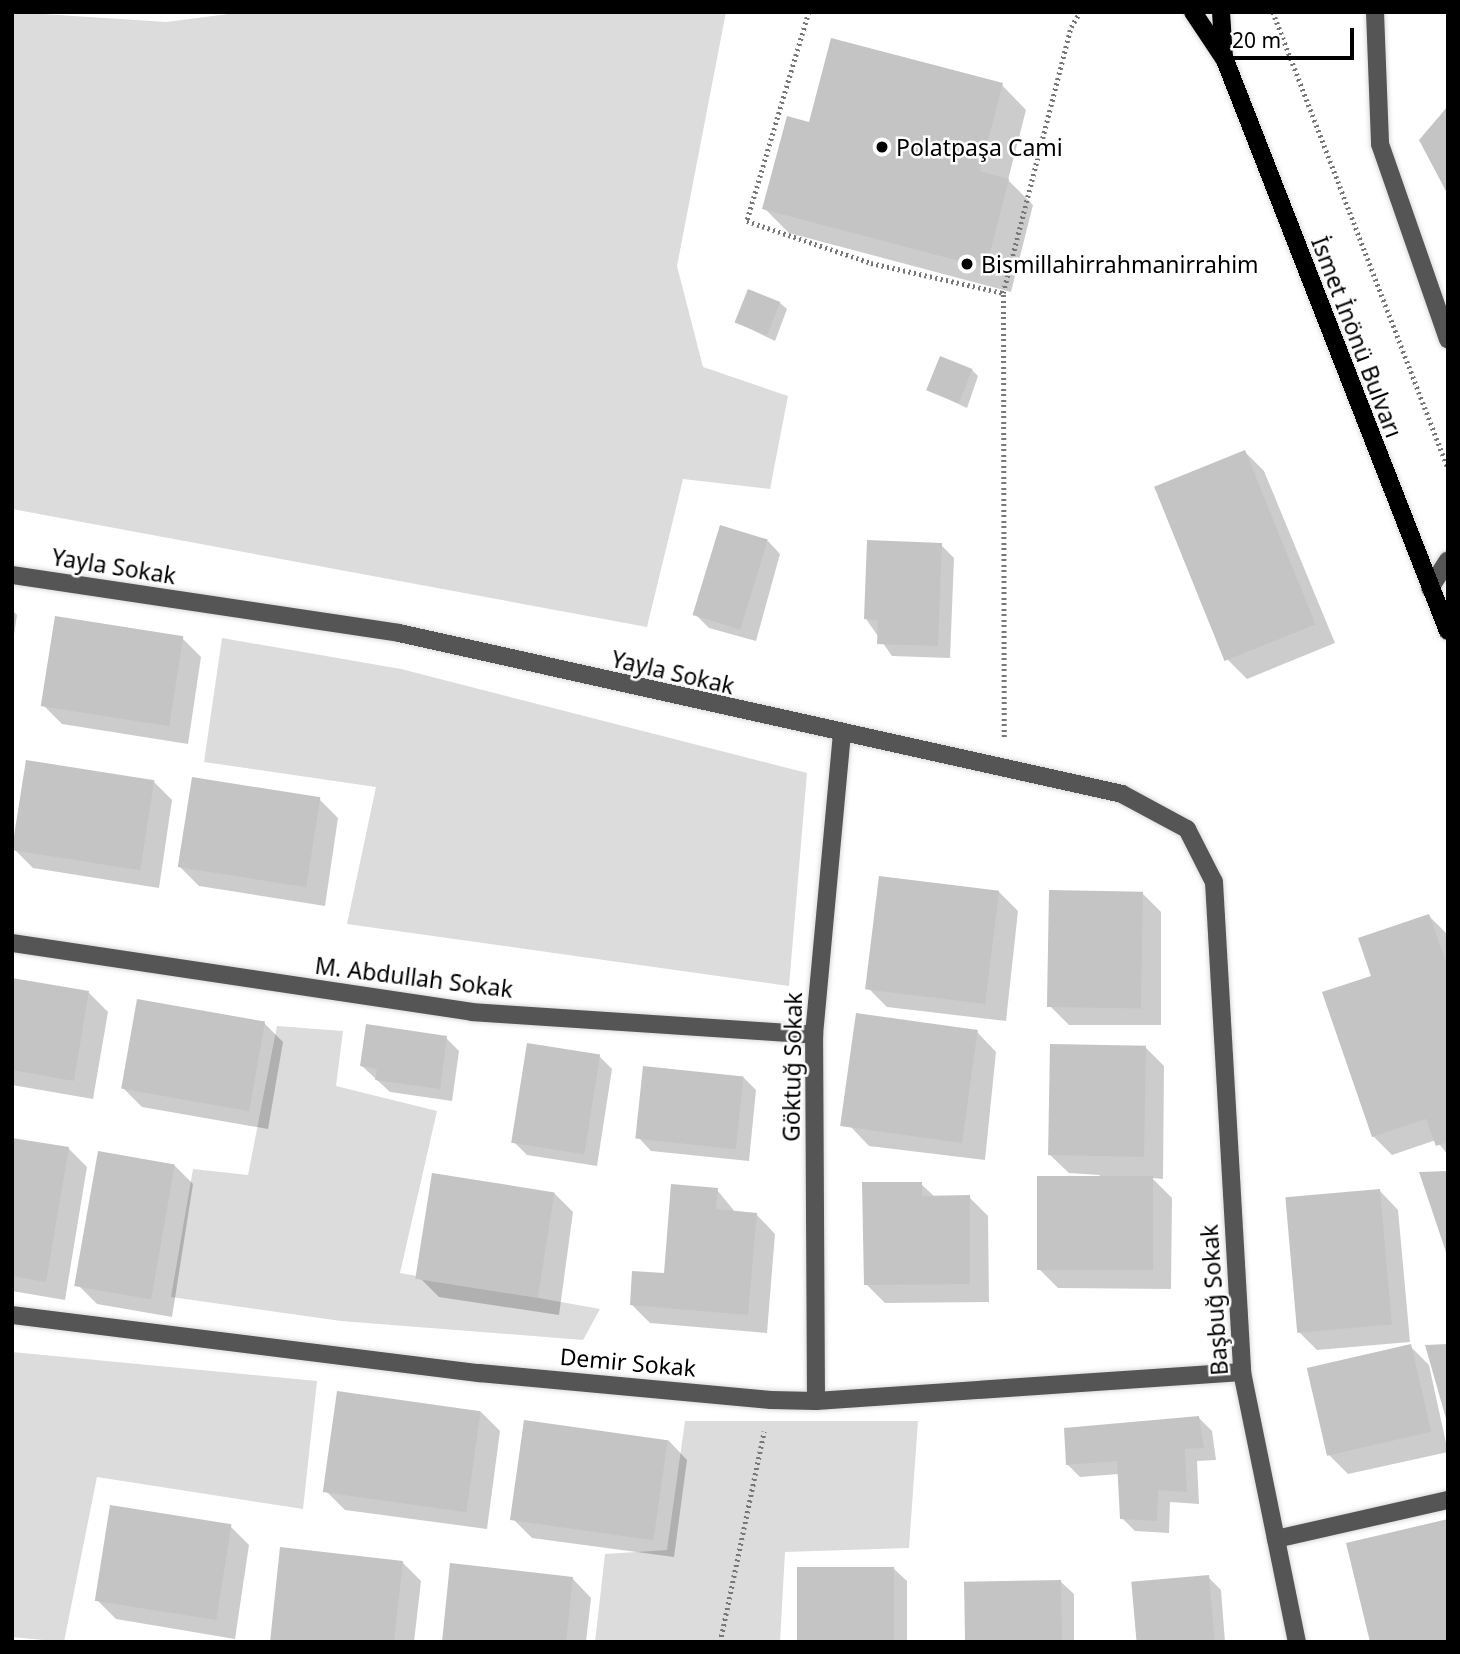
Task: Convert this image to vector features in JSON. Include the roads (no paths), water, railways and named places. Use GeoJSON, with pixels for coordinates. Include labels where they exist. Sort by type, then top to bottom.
{"type":"FeatureCollection","features":[{"type":"Feature","properties":{"kind":"main road","name":"İsmet İnönü Bulvarı"},"geometry":{"type":"LineString","coordinates":[[1193,12],[1225,60],[1447,629]]}},
{"type":"Feature","properties":{"kind":"main road","name":"İsmet İnönü Bulvarı"},"geometry":{"type":"LineString","coordinates":[[1221,12],[1225,60]]}},
{"type":"Feature","properties":{"kind":"street"},"geometry":{"type":"LineString","coordinates":[[1375,12],[1380,144],[1439,283],[1448,339]]}},
{"type":"Feature","properties":{"kind":"street"},"geometry":{"type":"LineString","coordinates":[[1430,588],[1448,560]]}},
{"type":"Feature","properties":{"kind":"street","name":"Yayla Sokak"},"geometry":{"type":"LineString","coordinates":[[12,575],[399,633],[842,735],[1122,794],[1187,829],[1213,882],[1217,950]]}},
{"type":"Feature","properties":{"kind":"street","name":"Göktuğ Sokak"},"geometry":{"type":"LineString","coordinates":[[816,1401],[814,1035],[842,735]]}},
{"type":"Feature","properties":{"kind":"street","name":"M. Abdullah Sokak"},"geometry":{"type":"LineString","coordinates":[[12,943],[472,1012],[814,1035]]}},
{"type":"Feature","properties":{"kind":"street","name":"Başbuğ Sokak"},"geometry":{"type":"LineString","coordinates":[[1217,950],[1242,1372],[1297,1642]]}},
{"type":"Feature","properties":{"kind":"street","name":"Demir Sokak"},"geometry":{"type":"LineString","coordinates":[[12,1315],[479,1373],[771,1400],[816,1401],[1242,1372]]}},
{"type":"Feature","properties":{"kind":"street"},"geometry":{"type":"LineString","coordinates":[[1276,1539],[1448,1500]]}},
{"type":"Feature","properties":{"kind":"place","name":"Polatpaşa Cami"},"geometry":{"type":"Point","coordinates":[882,147]}},
{"type":"Feature","properties":{"kind":"place","name":"Bismillahirrahmanirrahim"},"geometry":{"type":"Point","coordinates":[967,264]}}]}
